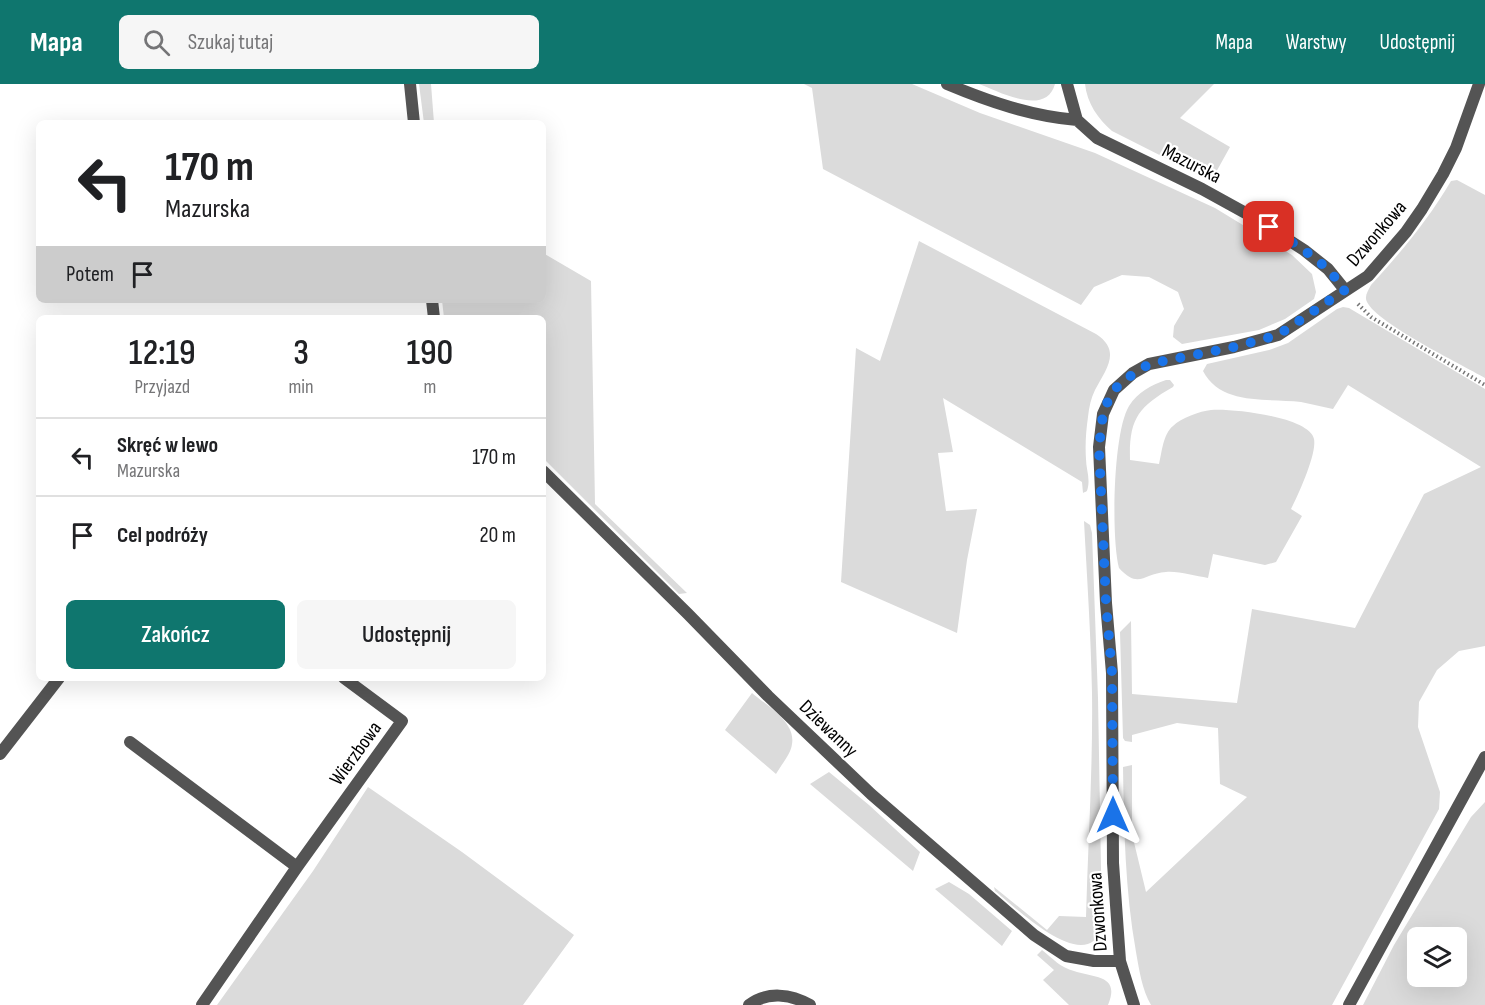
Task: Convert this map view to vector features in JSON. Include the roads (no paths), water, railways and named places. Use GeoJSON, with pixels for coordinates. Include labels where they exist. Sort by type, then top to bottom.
{"type":"FeatureCollection","features":[{"type":"Feature","properties":{"kind":"street"},"geometry":{"type":"LineString","coordinates":[[410,84],[414,120]]}},
{"type":"Feature","properties":{"kind":"street"},"geometry":{"type":"LineString","coordinates":[[947,84],[1009,108],[1046,117],[1077,120],[1067,84]]}},
{"type":"Feature","properties":{"kind":"street","name":"Dzwonkowa"},"geometry":{"type":"LineString","coordinates":[[1134,1005],[1120,961],[1113,863],[1112,673],[1106,603],[1099,447],[1103,414],[1109,398],[1120,383],[1149,364],[1272,337],[1291,328],[1368,276],[1406,232],[1422,209],[1456,148],[1479,84]]}},
{"type":"Feature","properties":{"kind":"street","name":"Mazurska"},"geometry":{"type":"LineString","coordinates":[[1077,120],[1097,138],[1202,189],[1251,216],[1304,250],[1328,269],[1345,290]]}},
{"type":"Feature","properties":{"kind":"street","name":"Dziewanny"},"geometry":{"type":"LineString","coordinates":[[546,474],[768,696],[871,794],[1034,935],[1066,956],[1120,961]]}},
{"type":"Feature","properties":{"kind":"street"},"geometry":{"type":"LineString","coordinates":[[0,754],[57,681]]}},
{"type":"Feature","properties":{"kind":"street","name":"Wierzbowa"},"geometry":{"type":"LineString","coordinates":[[202,1005],[402,721],[348,681]]}},
{"type":"Feature","properties":{"kind":"street"},"geometry":{"type":"LineString","coordinates":[[130,742],[297,867]]}},
{"type":"Feature","properties":{"kind":"street"},"geometry":{"type":"LineString","coordinates":[[1349,1005],[1485,757]]}},
{"type":"Feature","properties":{"kind":"street"},"geometry":{"type":"LineString","coordinates":[[749,1005],[762,997],[772,995],[794,998],[810,1005]]}}]}
